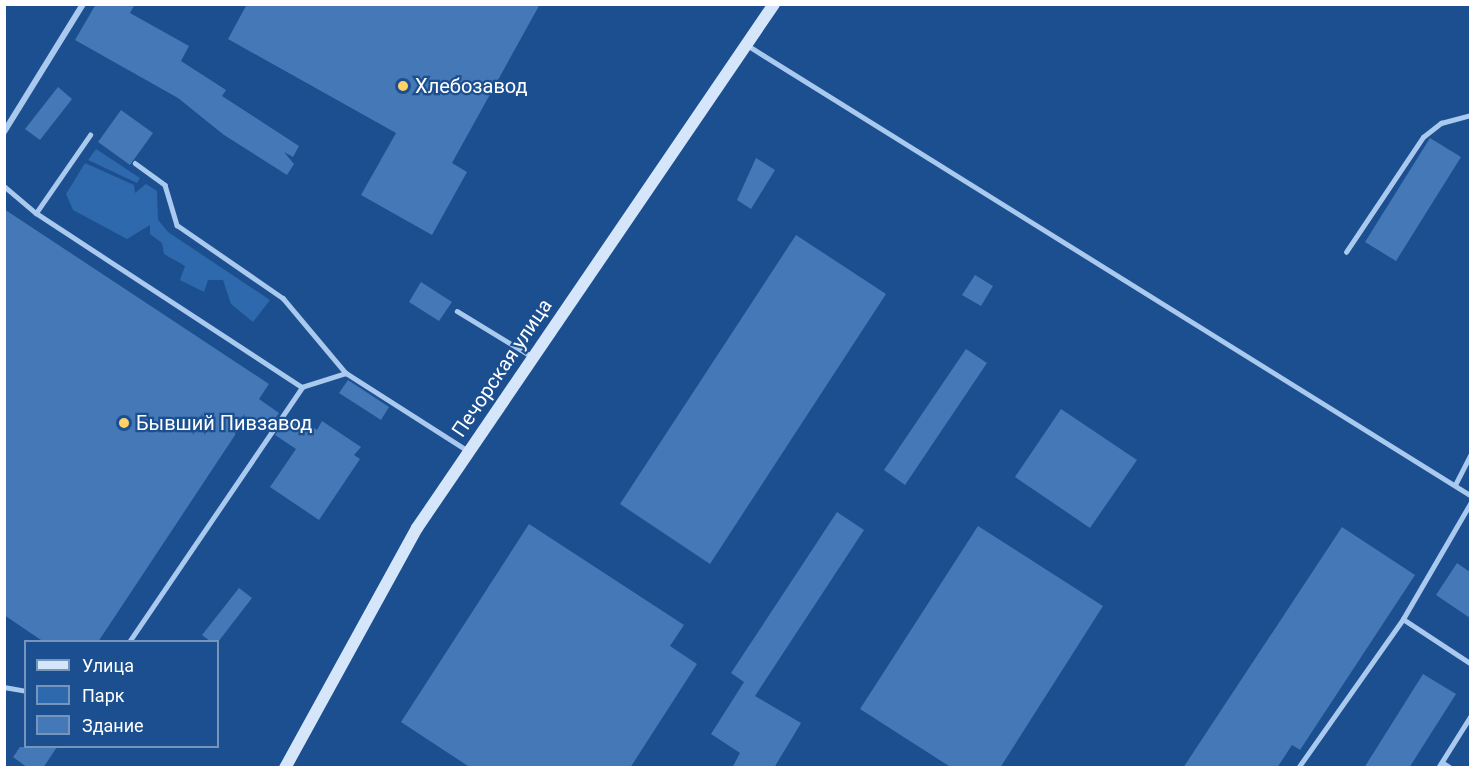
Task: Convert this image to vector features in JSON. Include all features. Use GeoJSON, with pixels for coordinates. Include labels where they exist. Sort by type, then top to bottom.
{"type":"FeatureCollection","features":[{"type":"Feature","properties":{"kind":"street"},"geometry":{"type":"LineString","coordinates":[[4,132],[83,4]]}},
{"type":"Feature","properties":{"kind":"street","name":"Печорская улица"},"geometry":{"type":"LineString","coordinates":[[285,768],[417,528],[774,4]]}},
{"type":"Feature","properties":{"kind":"lane"},"geometry":{"type":"LineString","coordinates":[[747,45],[1470,495]]}},
{"type":"Feature","properties":{"kind":"lane"},"geometry":{"type":"LineString","coordinates":[[1346,252],[1423,137],[1441,123],[1470,115]]}},
{"type":"Feature","properties":{"kind":"lane"},"geometry":{"type":"LineString","coordinates":[[36,213],[90,135]]}},
{"type":"Feature","properties":{"kind":"lane"},"geometry":{"type":"LineString","coordinates":[[135,163],[165,185],[177,225],[283,298],[346,374],[469,452]]}},
{"type":"Feature","properties":{"kind":"lane"},"geometry":{"type":"LineString","coordinates":[[4,186],[36,213],[302,387]]}},
{"type":"Feature","properties":{"kind":"lane"},"geometry":{"type":"LineString","coordinates":[[457,311],[533,357]]}},
{"type":"Feature","properties":{"kind":"lane"},"geometry":{"type":"LineString","coordinates":[[130,640],[302,387],[346,374]]}},
{"type":"Feature","properties":{"kind":"lane"},"geometry":{"type":"LineString","coordinates":[[1455,485],[1470,456]]}},
{"type":"Feature","properties":{"kind":"lane"},"geometry":{"type":"LineString","coordinates":[[1298,768],[1403,619],[1470,504]]}},
{"type":"Feature","properties":{"kind":"lane"},"geometry":{"type":"LineString","coordinates":[[1403,619],[1470,663]]}},
{"type":"Feature","properties":{"kind":"lane"},"geometry":{"type":"LineString","coordinates":[[4,687],[24,691]]}},
{"type":"Feature","properties":{"kind":"lane"},"geometry":{"type":"LineString","coordinates":[[1438,768],[1470,717]]}},
{"type":"Feature","properties":{"kind":"lane"},"geometry":{"type":"LineString","coordinates":[[1442,762],[1451,768]]}},
{"type":"Feature","properties":{"kind":"green space"},"geometry":{"type":"Polygon","coordinates":[[[96,149],[140,178],[137,183],[88,160],[96,149]]]}},
{"type":"Feature","properties":{"kind":"green space"},"geometry":{"type":"Polygon","coordinates":[[[85,163],[134,185],[135,193],[146,184],[157,191],[158,220],[168,232],[270,300],[253,322],[231,304],[223,280],[208,280],[204,292],[180,280],[185,266],[164,254],[162,243],[150,234],[150,225],[127,239],[73,210],[66,194],[85,163]]]}},
{"type":"Feature","properties":{"kind":"building"},"geometry":{"type":"Polygon","coordinates":[[[96,4],[135,4],[130,13],[189,46],[181,61],[226,90],[222,96],[299,146],[293,157],[284,152],[294,164],[287,175],[224,135],[178,98],[75,40],[96,4]]]}},
{"type":"Feature","properties":{"kind":"building","name":"Хлебозавод"},"geometry":{"type":"Polygon","coordinates":[[[247,4],[540,4],[452,163],[467,172],[432,235],[361,195],[396,133],[228,39],[247,4]]]}},
{"type":"Feature","properties":{"kind":"building"},"geometry":{"type":"Polygon","coordinates":[[[58,87],[72,99],[40,140],[25,129],[58,87]]]}},
{"type":"Feature","properties":{"kind":"building"},"geometry":{"type":"Polygon","coordinates":[[[121,110],[153,133],[130,165],[98,142],[121,110]]]}},
{"type":"Feature","properties":{"kind":"building"},"geometry":{"type":"Polygon","coordinates":[[[1430,138],[1461,157],[1396,261],[1365,242],[1430,138]]]}},
{"type":"Feature","properties":{"kind":"building"},"geometry":{"type":"Polygon","coordinates":[[[756,158],[775,170],[751,209],[737,200],[756,158]]]}},
{"type":"Feature","properties":{"kind":"building","name":"Бывший Пивзавод"},"geometry":{"type":"Polygon","coordinates":[[[4,209],[269,384],[259,399],[279,413],[267,430],[247,417],[99,640],[41,640],[4,615],[4,209]]]}},
{"type":"Feature","properties":{"kind":"building"},"geometry":{"type":"Polygon","coordinates":[[[796,235],[886,294],[710,564],[620,504],[796,235]]]}},
{"type":"Feature","properties":{"kind":"building"},"geometry":{"type":"Polygon","coordinates":[[[975,275],[993,286],[981,306],[962,295],[975,275]]]}},
{"type":"Feature","properties":{"kind":"building"},"geometry":{"type":"Polygon","coordinates":[[[421,282],[452,302],[439,321],[409,302],[421,282]]]}},
{"type":"Feature","properties":{"kind":"building"},"geometry":{"type":"Polygon","coordinates":[[[966,349],[987,363],[905,485],[884,470],[966,349]]]}},
{"type":"Feature","properties":{"kind":"building"},"geometry":{"type":"Polygon","coordinates":[[[348,380],[389,407],[381,420],[339,393],[348,380]]]}},
{"type":"Feature","properties":{"kind":"building"},"geometry":{"type":"Polygon","coordinates":[[[1061,409],[1137,460],[1090,528],[1015,477],[1061,409]]]}},
{"type":"Feature","properties":{"kind":"building"},"geometry":{"type":"Polygon","coordinates":[[[287,418],[307,431],[311,426],[317,430],[322,421],[361,447],[354,455],[360,459],[319,520],[270,487],[296,449],[275,435],[287,418]]]}},
{"type":"Feature","properties":{"kind":"building"},"geometry":{"type":"Polygon","coordinates":[[[837,512],[864,530],[755,696],[801,723],[774,768],[732,768],[740,753],[711,734],[744,682],[731,673],[837,512]]]}},
{"type":"Feature","properties":{"kind":"building"},"geometry":{"type":"Polygon","coordinates":[[[529,524],[684,625],[670,646],[697,664],[630,768],[471,768],[401,722],[529,524]]]}},
{"type":"Feature","properties":{"kind":"building"},"geometry":{"type":"Polygon","coordinates":[[[978,526],[1103,606],[1000,768],[952,768],[860,709],[978,526]]]}},
{"type":"Feature","properties":{"kind":"building"},"geometry":{"type":"Polygon","coordinates":[[[1342,527],[1415,575],[1300,750],[1292,745],[1277,768],[1183,768],[1342,527]]]}},
{"type":"Feature","properties":{"kind":"building"},"geometry":{"type":"Polygon","coordinates":[[[1457,563],[1470,572],[1470,618],[1436,595],[1457,563]]]}},
{"type":"Feature","properties":{"kind":"building"},"geometry":{"type":"Polygon","coordinates":[[[239,588],[252,598],[219,641],[208,640],[202,635],[239,588]]]}},
{"type":"Feature","properties":{"kind":"building"},"geometry":{"type":"Polygon","coordinates":[[[1423,674],[1456,694],[1409,768],[1364,768],[1423,674]]]}},
{"type":"Feature","properties":{"kind":"building"},"geometry":{"type":"Polygon","coordinates":[[[20,747],[56,748],[43,768],[28,768],[13,757],[20,747]]]}},
{"type":"Feature","properties":{"kind":"place","name":"Хлебозавод"},"geometry":{"type":"Point","coordinates":[403,86]}},
{"type":"Feature","properties":{"kind":"place","name":"Бывший Пивзавод"},"geometry":{"type":"Point","coordinates":[124,423]}}]}
